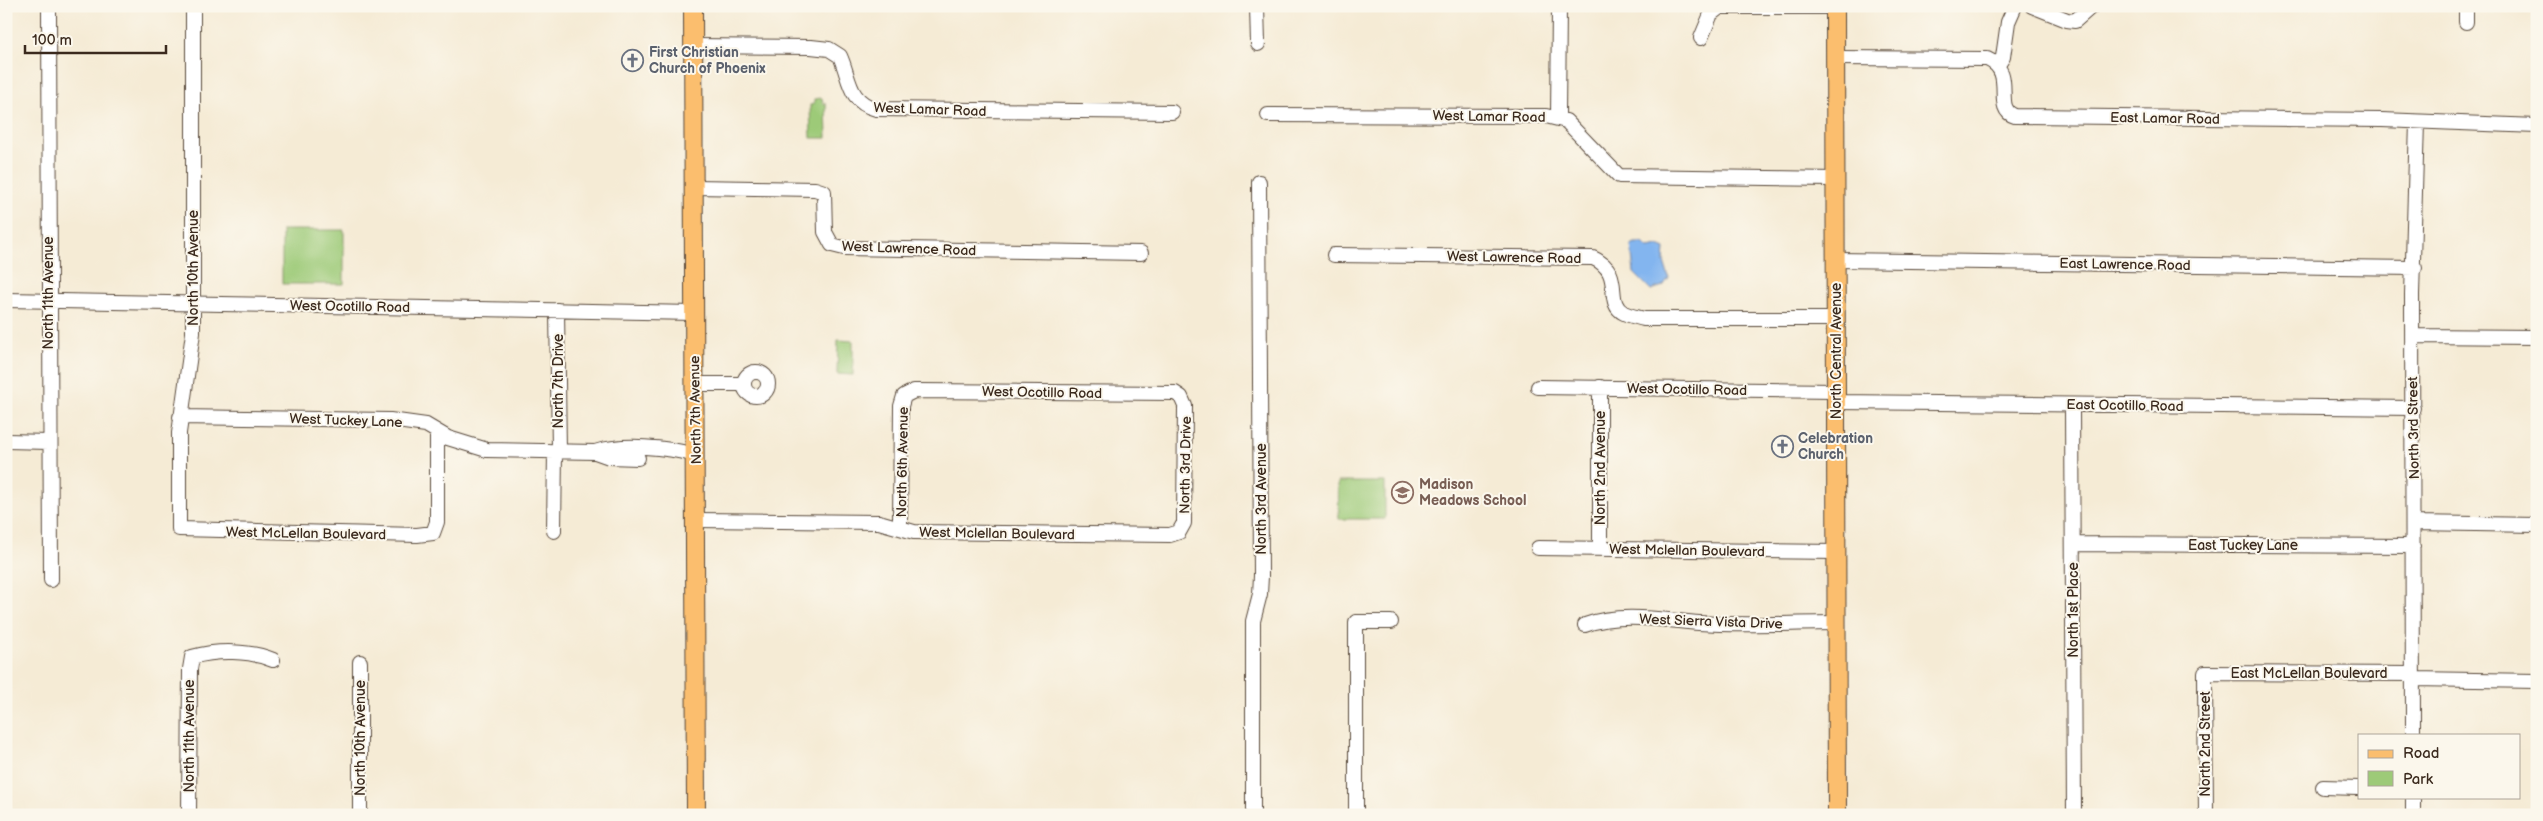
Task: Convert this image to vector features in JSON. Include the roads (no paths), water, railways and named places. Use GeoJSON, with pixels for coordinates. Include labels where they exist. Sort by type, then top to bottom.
{"type":"FeatureCollection","features":[{"type":"Feature","properties":{"kind":"main road","name":"North 7th Avenue"},"geometry":{"type":"LineString","coordinates":[[693,6],[696,815]]}},
{"type":"Feature","properties":{"kind":"main road","name":"North Central Avenue"},"geometry":{"type":"LineString","coordinates":[[1835,7],[1837,815]]}},
{"type":"Feature","properties":{"kind":"street","name":"North 11th Avenue"},"geometry":{"type":"LineString","coordinates":[[49,6],[48,301],[51,580]]}},
{"type":"Feature","properties":{"kind":"street","name":"North 10th Avenue"},"geometry":{"type":"LineString","coordinates":[[179,529],[177,464],[180,417],[192,349],[193,6]]}},
{"type":"Feature","properties":{"kind":"street"},"geometry":{"type":"LineString","coordinates":[[1257,6],[1258,44]]}},
{"type":"Feature","properties":{"kind":"street"},"geometry":{"type":"LineString","coordinates":[[1558,118],[1559,6]]}},
{"type":"Feature","properties":{"kind":"street"},"geometry":{"type":"LineString","coordinates":[[1836,58],[1982,58],[1998,66],[2003,56],[2008,22],[2015,6]]}},
{"type":"Feature","properties":{"kind":"street"},"geometry":{"type":"LineString","coordinates":[[2032,6],[2067,20],[2076,21],[2092,6]]}},
{"type":"Feature","properties":{"kind":"street"},"geometry":{"type":"LineString","coordinates":[[2466,6],[2466,22]]}},
{"type":"Feature","properties":{"kind":"street"},"geometry":{"type":"LineString","coordinates":[[1701,38],[1711,14],[1720,7],[1835,7]]}},
{"type":"Feature","properties":{"kind":"street","name":"West Lamar Road"},"geometry":{"type":"LineString","coordinates":[[693,46],[811,47],[829,49],[840,56],[855,97],[863,104],[876,109],[1172,112]]}},
{"type":"Feature","properties":{"kind":"street","name":"East Lamar Road"},"geometry":{"type":"LineString","coordinates":[[1998,66],[2004,78],[2004,108],[2013,116],[2417,122],[2537,126]]}},
{"type":"Feature","properties":{"kind":"street","name":"West Lamar Road"},"geometry":{"type":"LineString","coordinates":[[1268,115],[1532,116],[1558,118],[1569,124],[1619,176],[1835,178]]}},
{"type":"Feature","properties":{"kind":"street","name":"North 3rd Street"},"geometry":{"type":"LineString","coordinates":[[2413,734],[2414,523],[2412,336],[2417,122]]}},
{"type":"Feature","properties":{"kind":"street","name":"North 3rd Avenue"},"geometry":{"type":"LineString","coordinates":[[1253,815],[1253,621],[1260,594],[1261,576],[1259,182]]}},
{"type":"Feature","properties":{"kind":"street","name":"West Lawrence Road"},"geometry":{"type":"LineString","coordinates":[[694,187],[816,189],[824,192],[825,232],[832,244],[844,248],[1141,253]]}},
{"type":"Feature","properties":{"kind":"street","name":"West Lawrence Road"},"geometry":{"type":"LineString","coordinates":[[1334,255],[1593,258],[1608,268],[1614,284],[1616,305],[1623,313],[1644,319],[1836,319]]}},
{"type":"Feature","properties":{"kind":"street","name":"East Lawrence Road"},"geometry":{"type":"LineString","coordinates":[[1836,260],[2415,268]]}},
{"type":"Feature","properties":{"kind":"street","name":"West Ocotillo Road"},"geometry":{"type":"LineString","coordinates":[[6,300],[694,312]]}},
{"type":"Feature","properties":{"kind":"street","name":"North 7th Drive"},"geometry":{"type":"LineString","coordinates":[[554,531],[557,451],[558,310]]}},
{"type":"Feature","properties":{"kind":"street"},"geometry":{"type":"LineString","coordinates":[[2412,336],[2537,338]]}},
{"type":"Feature","properties":{"kind":"street"},"geometry":{"type":"LineString","coordinates":[[694,384],[744,384]]}},
{"type":"Feature","properties":{"kind":"street","name":"West Ocotillo Road"},"geometry":{"type":"LineString","coordinates":[[1538,387],[1836,397]]}},
{"type":"Feature","properties":{"kind":"street","name":"North 2nd Avenue"},"geometry":{"type":"LineString","coordinates":[[1600,388],[1600,548]]}},
{"type":"Feature","properties":{"kind":"street","name":"West Ocotillo Road"},"geometry":{"type":"LineString","coordinates":[[904,396],[914,391],[1174,393],[1181,398]]}},
{"type":"Feature","properties":{"kind":"street","name":"North 6th Avenue"},"geometry":{"type":"LineString","coordinates":[[900,527],[901,406],[904,396]]}},
{"type":"Feature","properties":{"kind":"street","name":"East Ocotillo Road"},"geometry":{"type":"LineString","coordinates":[[1836,397],[2072,405],[2413,408]]}},
{"type":"Feature","properties":{"kind":"street","name":"North 3rd Drive"},"geometry":{"type":"LineString","coordinates":[[1179,532],[1184,523],[1186,406],[1181,398]]}},
{"type":"Feature","properties":{"kind":"street","name":"North 1st Place"},"geometry":{"type":"LineString","coordinates":[[2072,405],[2074,815]]}},
{"type":"Feature","properties":{"kind":"street","name":"West Tuckey Lane"},"geometry":{"type":"LineString","coordinates":[[180,417],[390,420],[426,426],[471,447],[487,450],[595,452],[609,457],[671,458],[695,454]]}},
{"type":"Feature","properties":{"kind":"street","name":"West McLellan Boulevard"},"geometry":{"type":"LineString","coordinates":[[179,529],[417,535],[434,533],[437,522],[437,432]]}},
{"type":"Feature","properties":{"kind":"street"},"geometry":{"type":"LineString","coordinates":[[6,441],[50,442]]}},
{"type":"Feature","properties":{"kind":"street","name":"West Mclellan Boulevard"},"geometry":{"type":"LineString","coordinates":[[696,520],[879,522],[914,532],[1170,535],[1179,532]]}},
{"type":"Feature","properties":{"kind":"street"},"geometry":{"type":"LineString","coordinates":[[2414,523],[2537,525]]}},
{"type":"Feature","properties":{"kind":"street","name":"East Tuckey Lane"},"geometry":{"type":"LineString","coordinates":[[2072,544],[2413,546]]}},
{"type":"Feature","properties":{"kind":"street","name":"West Mclellan Boulevard"},"geometry":{"type":"LineString","coordinates":[[1538,548],[1837,552]]}},
{"type":"Feature","properties":{"kind":"street","name":"West Sierra Vista Drive"},"geometry":{"type":"LineString","coordinates":[[1584,625],[1599,620],[1634,619],[1699,623],[1837,623]]}},
{"type":"Feature","properties":{"kind":"street"},"geometry":{"type":"LineString","coordinates":[[1356,815],[1356,622],[1391,622]]}},
{"type":"Feature","properties":{"kind":"street","name":"North 11th Avenue"},"geometry":{"type":"LineString","coordinates":[[188,815],[190,669],[192,657],[207,653],[258,653],[273,660]]}},
{"type":"Feature","properties":{"kind":"street","name":"North 10th Avenue"},"geometry":{"type":"LineString","coordinates":[[360,662],[360,815]]}},
{"type":"Feature","properties":{"kind":"street","name":"East McLellan Boulevard"},"geometry":{"type":"LineString","coordinates":[[2205,672],[2537,681]]}},
{"type":"Feature","properties":{"kind":"street","name":"North 2nd Street"},"geometry":{"type":"LineString","coordinates":[[2205,672],[2206,815]]}},
{"type":"Feature","properties":{"kind":"street"},"geometry":{"type":"LineString","coordinates":[[2323,787],[2358,788]]}},
{"type":"Feature","properties":{"kind":"street"},"geometry":{"type":"LineString","coordinates":[[2413,798],[2413,815]]}},
{"type":"Feature","properties":{"kind":"water"},"geometry":{"type":"Polygon","coordinates":[[[1643,243],[1648,248],[1658,246],[1665,249],[1664,262],[1669,278],[1663,286],[1651,290],[1634,273],[1631,245],[1643,243]]]}},
{"type":"Feature","properties":{"kind":"place","name":"First Christian Church of Phoenix"},"geometry":{"type":"Point","coordinates":[633,60]}},
{"type":"Feature","properties":{"kind":"place","name":"Celebration Church"},"geometry":{"type":"Point","coordinates":[1782,446]}},
{"type":"Feature","properties":{"kind":"place","name":"Madison Meadows School"},"geometry":{"type":"Point","coordinates":[1403,492]}}]}
